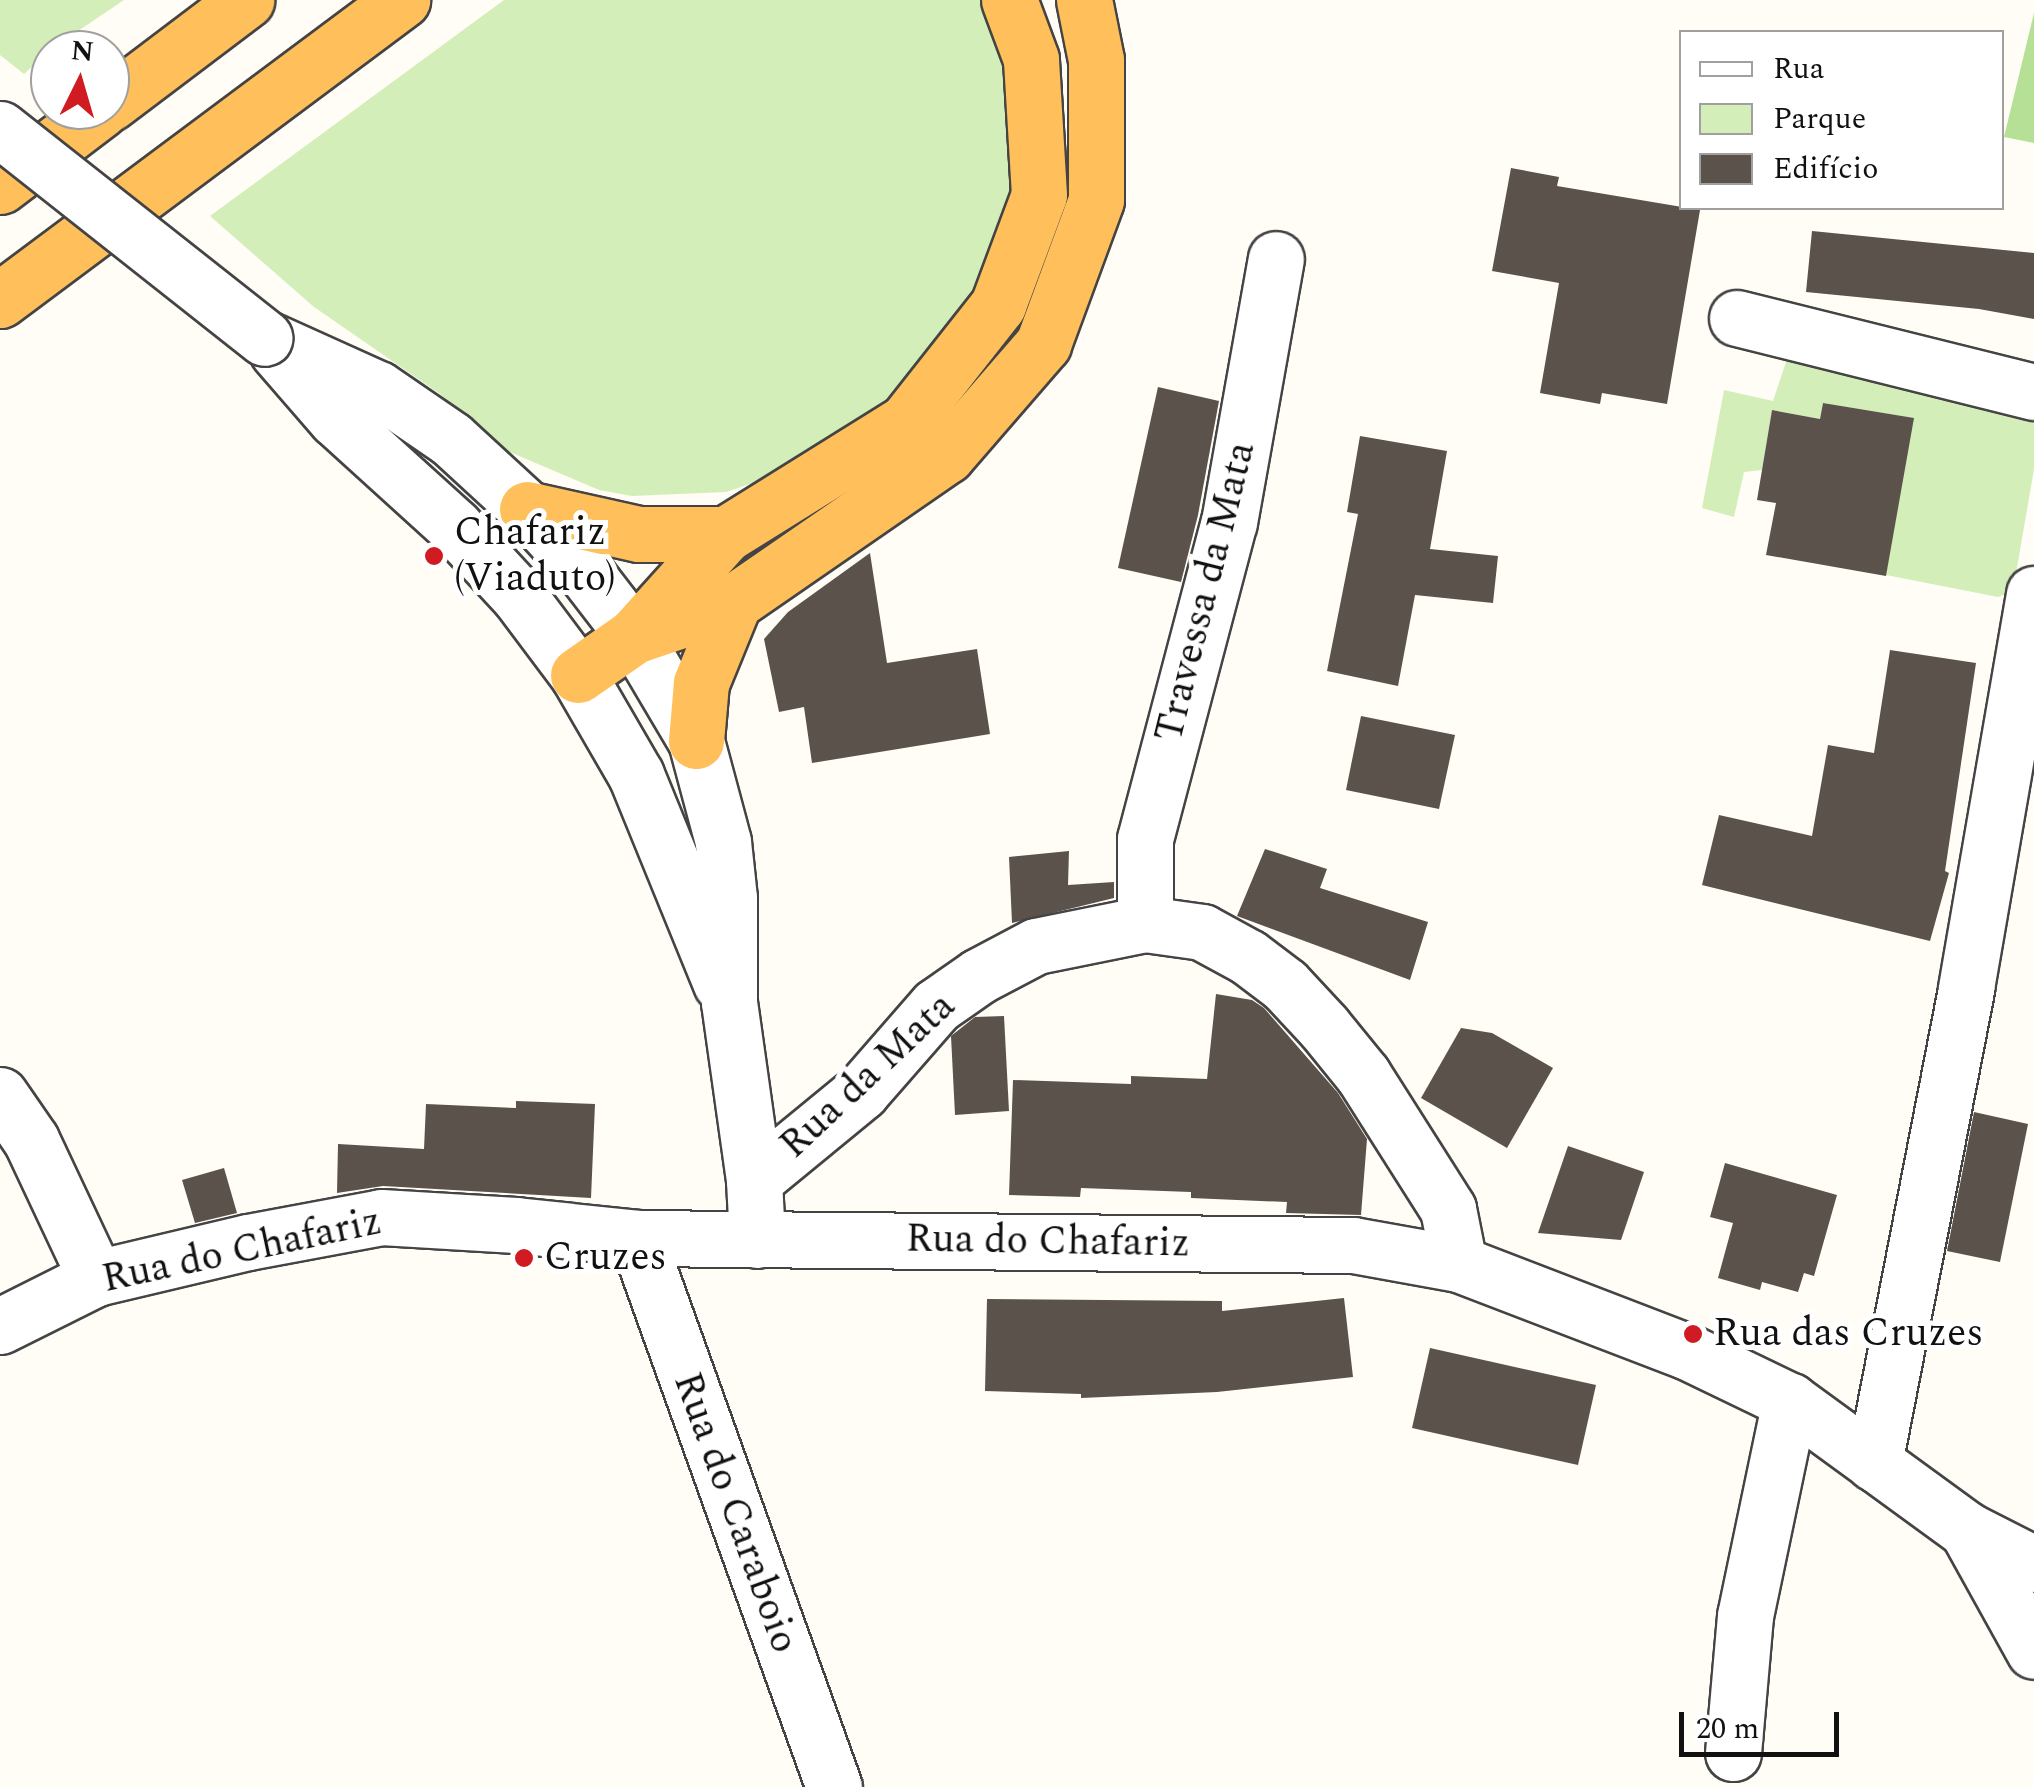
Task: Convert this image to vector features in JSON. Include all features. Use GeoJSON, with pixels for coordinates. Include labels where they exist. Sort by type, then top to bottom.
{"type":"FeatureCollection","features":[{"type":"Feature","properties":{"kind":"highway"},"geometry":{"type":"LineString","coordinates":[[130,88],[246,0]]}},
{"type":"Feature","properties":{"kind":"highway"},"geometry":{"type":"LineString","coordinates":[[0,300],[402,0]]}},
{"type":"Feature","properties":{"kind":"highway"},"geometry":{"type":"LineString","coordinates":[[578,675],[634,636],[726,534],[906,422],[998,304],[1038,194],[1031,59],[1008,0]]}},
{"type":"Feature","properties":{"kind":"highway"},"geometry":{"type":"LineString","coordinates":[[634,636],[734,602],[947,455],[1043,344],[1096,200],[1096,60],[1084,0]]}},
{"type":"Feature","properties":{"kind":"highway"},"geometry":{"type":"LineString","coordinates":[[0,186],[74,130]]}},
{"type":"Feature","properties":{"kind":"highway"},"geometry":{"type":"LineString","coordinates":[[527,509],[639,534],[726,534]]}},
{"type":"Feature","properties":{"kind":"highway"},"geometry":{"type":"LineString","coordinates":[[696,742],[701,683],[734,602]]}},
{"type":"Feature","properties":{"kind":"street"},"geometry":{"type":"LineString","coordinates":[[0,129],[265,338],[336,419],[454,526],[518,595],[578,675],[636,775],[677,885],[729,1002]]}},
{"type":"Feature","properties":{"kind":"street","name":"Travessa da Mata"},"geometry":{"type":"LineString","coordinates":[[1145,924],[1145,839],[1229,522],[1276,259]]}},
{"type":"Feature","properties":{"kind":"street"},"geometry":{"type":"LineString","coordinates":[[1737,318],[2034,392]]}},
{"type":"Feature","properties":{"kind":"street"},"geometry":{"type":"LineString","coordinates":[[265,338],[378,389],[451,439],[527,509],[584,571],[634,636],[696,742],[723,842],[730,898],[729,1002],[754,1180],[756,1240]]}},
{"type":"Feature","properties":{"kind":"street"},"geometry":{"type":"LineString","coordinates":[[1874,1462],[1966,988],[2034,594]]}},
{"type":"Feature","properties":{"kind":"street","name":"Rua da Mata"},"geometry":{"type":"LineString","coordinates":[[754,1180],[861,1092],[936,1006],[979,976],[1036,946],[1145,924],[1202,932],[1248,957],[1285,985],[1324,1027],[1364,1075],[1448,1209],[1460,1264]]}},
{"type":"Feature","properties":{"kind":"street"},"geometry":{"type":"LineString","coordinates":[[0,1094],[31,1140],[96,1278]]}},
{"type":"Feature","properties":{"kind":"street","name":"Rua do Chafariz"},"geometry":{"type":"LineString","coordinates":[[0,1326],[96,1278],[248,1242],[381,1218],[516,1225],[637,1238],[1353,1245],[1460,1264],[1688,1352],[1790,1401],[1967,1530],[2034,1564]]}},
{"type":"Feature","properties":{"kind":"street","name":"Rua do Caraboio"},"geometry":{"type":"LineString","coordinates":[[637,1238],[834,1787]]}},
{"type":"Feature","properties":{"kind":"street"},"geometry":{"type":"LineString","coordinates":[[1733,1754],[1746,1616],[1790,1401]]}},
{"type":"Feature","properties":{"kind":"street"},"geometry":{"type":"LineString","coordinates":[[1967,1530],[2034,1651]]}},
{"type":"Feature","properties":{"kind":"green space"},"geometry":{"type":"Polygon","coordinates":[[[0,0],[124,0],[80,30],[30,30],[30,68],[24,74],[0,55],[0,0]]]}},
{"type":"Feature","properties":{"kind":"green space"},"geometry":{"type":"Polygon","coordinates":[[[504,0],[980,0],[998,34],[1010,81],[1013,162],[1007,207],[973,289],[946,332],[880,413],[768,478],[726,492],[632,496],[599,490],[503,449],[440,394],[314,307],[210,216],[504,0]]]}},
{"type":"Feature","properties":{"kind":"green space"},"geometry":{"type":"Polygon","coordinates":[[[2034,13],[2034,143],[2004,137],[2034,13]]]}},
{"type":"Feature","properties":{"kind":"green space"},"geometry":{"type":"Polygon","coordinates":[[[1788,356],[2034,422],[2034,469],[2013,591],[1998,597],[1886,575],[1913,418],[1823,403],[1820,419],[1772,410],[1762,470],[1744,472],[1734,517],[1702,508],[1724,390],[1773,401],[1788,356]]]}},
{"type":"Feature","properties":{"kind":"building"},"geometry":{"type":"Polygon","coordinates":[[[1511,168],[1559,177],[1557,186],[1679,206],[1679,210],[1700,210],[1667,404],[1602,393],[1600,404],[1540,393],[1559,283],[1492,271],[1511,168]]]}},
{"type":"Feature","properties":{"kind":"building"},"geometry":{"type":"Polygon","coordinates":[[[1812,231],[2034,253],[2034,319],[1979,309],[1806,292],[1812,231]]]}},
{"type":"Feature","properties":{"kind":"building"},"geometry":{"type":"Polygon","coordinates":[[[1158,387],[1219,401],[1181,582],[1118,568],[1158,387]]]}},
{"type":"Feature","properties":{"kind":"building"},"geometry":{"type":"Polygon","coordinates":[[[1823,403],[1914,418],[1886,576],[1766,555],[1776,503],[1757,500],[1772,410],[1820,419],[1823,403]]]}},
{"type":"Feature","properties":{"kind":"building"},"geometry":{"type":"Polygon","coordinates":[[[1360,436],[1447,451],[1430,549],[1498,556],[1493,603],[1415,595],[1398,686],[1327,671],[1358,514],[1347,512],[1360,436]]]}},
{"type":"Feature","properties":{"kind":"building"},"geometry":{"type":"Polygon","coordinates":[[[870,553],[887,663],[977,649],[990,734],[812,763],[804,707],[779,712],[764,639],[788,612],[870,553]]]}},
{"type":"Feature","properties":{"kind":"building"},"geometry":{"type":"Polygon","coordinates":[[[1890,650],[1976,663],[1945,871],[1949,873],[1930,941],[1702,885],[1719,815],[1812,836],[1828,745],[1874,753],[1890,650]]]}},
{"type":"Feature","properties":{"kind":"building"},"geometry":{"type":"Polygon","coordinates":[[[1361,716],[1455,735],[1439,809],[1346,790],[1361,716]]]}},
{"type":"Feature","properties":{"kind":"building"},"geometry":{"type":"Polygon","coordinates":[[[1265,849],[1327,869],[1320,888],[1428,922],[1410,980],[1237,916],[1265,849]]]}},
{"type":"Feature","properties":{"kind":"building"},"geometry":{"type":"Polygon","coordinates":[[[1069,851],[1068,885],[1114,882],[1114,898],[1012,923],[1009,857],[1069,851]]]}},
{"type":"Feature","properties":{"kind":"building"},"geometry":{"type":"Polygon","coordinates":[[[1216,994],[1252,1000],[1264,1008],[1338,1093],[1367,1139],[1361,1215],[1286,1213],[1287,1202],[1191,1198],[1191,1192],[1081,1188],[1080,1197],[1009,1195],[1013,1080],[1131,1084],[1131,1076],[1207,1079],[1216,994]]]}},
{"type":"Feature","properties":{"kind":"building"},"geometry":{"type":"Polygon","coordinates":[[[1004,1016],[1009,1111],[955,1115],[951,1036],[975,1017],[1004,1016]]]}},
{"type":"Feature","properties":{"kind":"building"},"geometry":{"type":"Polygon","coordinates":[[[1461,1028],[1492,1033],[1553,1068],[1507,1148],[1421,1098],[1461,1028]]]}},
{"type":"Feature","properties":{"kind":"building"},"geometry":{"type":"Polygon","coordinates":[[[516,1101],[595,1104],[591,1198],[383,1186],[337,1193],[338,1144],[424,1149],[426,1104],[516,1108],[516,1101]]]}},
{"type":"Feature","properties":{"kind":"building"},"geometry":{"type":"Polygon","coordinates":[[[1974,1112],[2028,1124],[2000,1262],[1947,1251],[1974,1112]]]}},
{"type":"Feature","properties":{"kind":"building"},"geometry":{"type":"Polygon","coordinates":[[[1568,1146],[1644,1172],[1621,1240],[1538,1233],[1568,1146]]]}},
{"type":"Feature","properties":{"kind":"building"},"geometry":{"type":"Polygon","coordinates":[[[1725,1163],[1837,1195],[1814,1276],[1804,1273],[1798,1292],[1762,1282],[1760,1290],[1718,1278],[1733,1223],[1710,1217],[1725,1163]]]}},
{"type":"Feature","properties":{"kind":"building"},"geometry":{"type":"Polygon","coordinates":[[[224,1168],[237,1213],[195,1223],[182,1180],[224,1168]]]}},
{"type":"Feature","properties":{"kind":"building"},"geometry":{"type":"Polygon","coordinates":[[[1344,1298],[1353,1377],[1217,1392],[1081,1398],[1081,1394],[985,1391],[987,1299],[1222,1301],[1222,1311],[1344,1298]]]}},
{"type":"Feature","properties":{"kind":"building"},"geometry":{"type":"Polygon","coordinates":[[[1430,1348],[1596,1385],[1578,1465],[1412,1428],[1430,1348]]]}},
{"type":"Feature","properties":{"kind":"place","name":"Chafariz (Viaduto)"},"geometry":{"type":"Point","coordinates":[434,556]}},
{"type":"Feature","properties":{"kind":"place","name":"Cruzes"},"geometry":{"type":"Point","coordinates":[524,1258]}},
{"type":"Feature","properties":{"kind":"place","name":"Rua das Cruzes"},"geometry":{"type":"Point","coordinates":[1693,1334]}}]}
